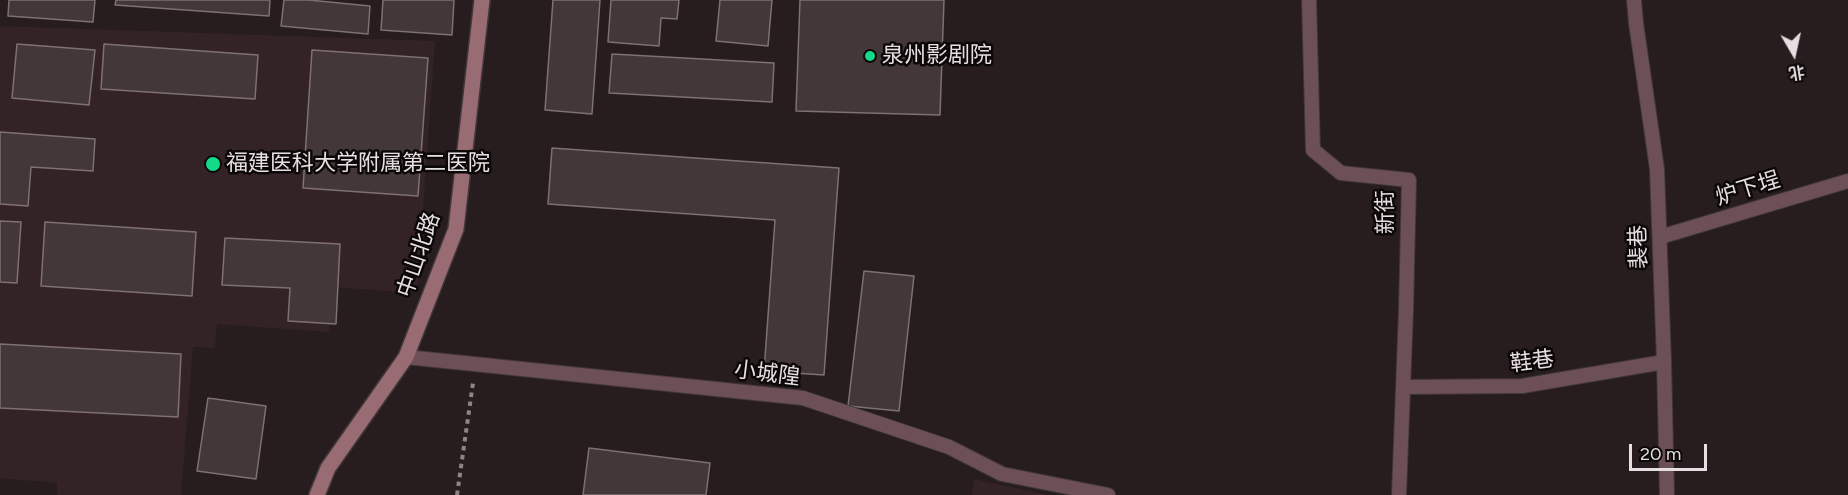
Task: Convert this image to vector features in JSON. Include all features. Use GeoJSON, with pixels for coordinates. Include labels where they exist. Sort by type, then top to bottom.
{"type":"FeatureCollection","features":[{"type":"Feature","properties":{"kind":"street","name":"中山北路"},"geometry":{"type":"LineString","coordinates":[[317,495],[328,468],[406,357],[456,229],[482,0]]}},
{"type":"Feature","properties":{"kind":"lane","name":"新街"},"geometry":{"type":"LineString","coordinates":[[1309,0],[1313,150],[1341,173],[1409,180],[1399,495]]}},
{"type":"Feature","properties":{"kind":"lane","name":"裴巷"},"geometry":{"type":"LineString","coordinates":[[1634,0],[1657,169],[1667,495]]}},
{"type":"Feature","properties":{"kind":"lane","name":"炉下埕"},"geometry":{"type":"LineString","coordinates":[[1660,237],[1848,181]]}},
{"type":"Feature","properties":{"kind":"lane","name":"小城隍"},"geometry":{"type":"LineString","coordinates":[[406,357],[803,398],[949,447],[1002,474],[1108,495]]}},
{"type":"Feature","properties":{"kind":"lane","name":"鞋巷"},"geometry":{"type":"LineString","coordinates":[[1403,387],[1522,386],[1664,362]]}},
{"type":"Feature","properties":{"kind":"path"},"geometry":{"type":"LineString","coordinates":[[457,495],[475,364]]}},
{"type":"Feature","properties":{"kind":"shaded area","name":"福建医科大学附属第二医院"},"geometry":{"type":"Polygon","coordinates":[[[0,26],[435,41],[417,293],[333,287],[329,332],[217,324],[215,348],[193,347],[181,495],[57,495],[57,483],[0,478],[0,26]]]}},
{"type":"Feature","properties":{"kind":"shaded area"},"geometry":{"type":"Polygon","coordinates":[[[974,479],[1048,495],[972,495],[974,479]]]}},
{"type":"Feature","properties":{"kind":"building"},"geometry":{"type":"Polygon","coordinates":[[[9,0],[95,0],[93,22],[8,16],[9,0]]]}},
{"type":"Feature","properties":{"kind":"building"},"geometry":{"type":"Polygon","coordinates":[[[116,0],[270,0],[269,16],[115,5],[116,0]]]}},
{"type":"Feature","properties":{"kind":"building"},"geometry":{"type":"Polygon","coordinates":[[[284,0],[370,6],[368,34],[281,26],[284,0]]]}},
{"type":"Feature","properties":{"kind":"building"},"geometry":{"type":"Polygon","coordinates":[[[383,0],[454,0],[452,35],[381,30],[383,0]]]}},
{"type":"Feature","properties":{"kind":"building"},"geometry":{"type":"Polygon","coordinates":[[[553,0],[600,0],[592,114],[545,110],[553,0]]]}},
{"type":"Feature","properties":{"kind":"building"},"geometry":{"type":"Polygon","coordinates":[[[611,0],[679,0],[677,19],[661,18],[659,46],[608,42],[611,0]]]}},
{"type":"Feature","properties":{"kind":"building"},"geometry":{"type":"Polygon","coordinates":[[[720,0],[772,0],[768,46],[716,41],[720,0]]]}},
{"type":"Feature","properties":{"kind":"building","name":"泉州影剧院"},"geometry":{"type":"Polygon","coordinates":[[[800,0],[944,0],[940,115],[796,111],[800,0]]]}},
{"type":"Feature","properties":{"kind":"building"},"geometry":{"type":"Polygon","coordinates":[[[17,44],[95,50],[89,105],[12,98],[17,44]]]}},
{"type":"Feature","properties":{"kind":"building"},"geometry":{"type":"Polygon","coordinates":[[[104,44],[258,55],[255,99],[101,89],[104,44]]]}},
{"type":"Feature","properties":{"kind":"building"},"geometry":{"type":"Polygon","coordinates":[[[312,50],[428,58],[418,196],[303,188],[312,50]]]}},
{"type":"Feature","properties":{"kind":"building"},"geometry":{"type":"Polygon","coordinates":[[[612,54],[774,63],[772,102],[609,93],[612,54]]]}},
{"type":"Feature","properties":{"kind":"building"},"geometry":{"type":"Polygon","coordinates":[[[0,132],[95,139],[93,171],[31,167],[28,206],[0,204],[0,132]]]}},
{"type":"Feature","properties":{"kind":"building"},"geometry":{"type":"Polygon","coordinates":[[[552,148],[839,168],[824,375],[764,371],[775,220],[548,204],[552,148]]]}},
{"type":"Feature","properties":{"kind":"building"},"geometry":{"type":"Polygon","coordinates":[[[0,221],[21,222],[17,283],[0,282],[0,221]]]}},
{"type":"Feature","properties":{"kind":"building"},"geometry":{"type":"Polygon","coordinates":[[[45,222],[196,232],[192,296],[41,286],[45,222]]]}},
{"type":"Feature","properties":{"kind":"building"},"geometry":{"type":"Polygon","coordinates":[[[225,238],[340,244],[336,324],[288,321],[290,288],[222,285],[225,238]]]}},
{"type":"Feature","properties":{"kind":"building"},"geometry":{"type":"Polygon","coordinates":[[[864,271],[914,276],[899,411],[848,406],[864,271]]]}},
{"type":"Feature","properties":{"kind":"building"},"geometry":{"type":"Polygon","coordinates":[[[0,344],[181,354],[178,417],[0,408],[0,344]]]}},
{"type":"Feature","properties":{"kind":"building"},"geometry":{"type":"Polygon","coordinates":[[[208,398],[266,406],[256,479],[197,471],[208,398]]]}},
{"type":"Feature","properties":{"kind":"building"},"geometry":{"type":"Polygon","coordinates":[[[589,448],[710,463],[706,495],[583,495],[589,448]]]}},
{"type":"Feature","properties":{"kind":"place","name":"泉州影剧院"},"geometry":{"type":"Point","coordinates":[870,56]}},
{"type":"Feature","properties":{"kind":"place","name":"福建医科大学附属第二医院"},"geometry":{"type":"Point","coordinates":[213,164]}}]}
